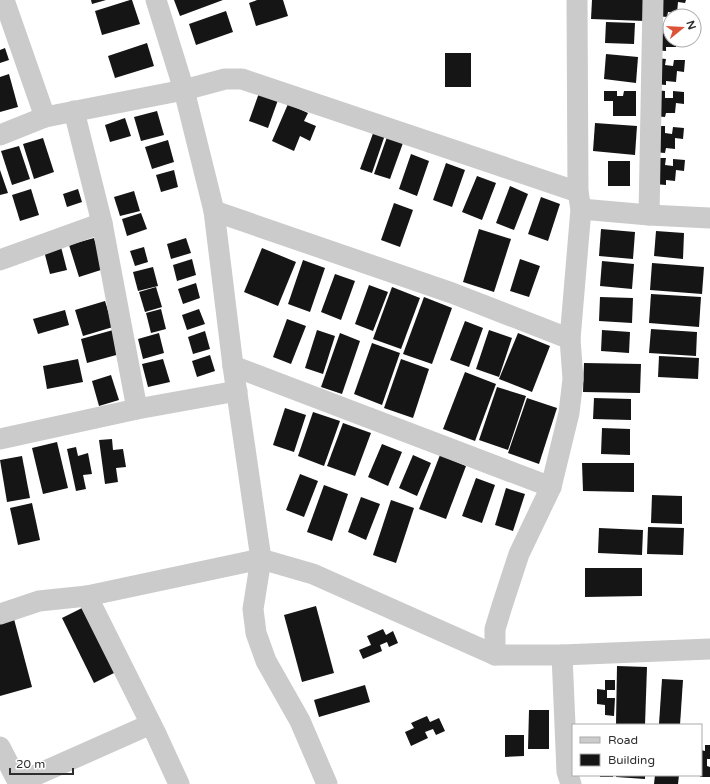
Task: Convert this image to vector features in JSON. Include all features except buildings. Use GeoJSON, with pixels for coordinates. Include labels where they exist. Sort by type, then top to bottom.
{"type":"FeatureCollection","features":[{"type":"Feature","properties":{"kind":"street"},"geometry":{"type":"LineString","coordinates":[[4,0],[6,28],[45,117]]}},
{"type":"Feature","properties":{"kind":"street"},"geometry":{"type":"LineString","coordinates":[[156,0],[184,90],[214,211],[233,366],[261,559],[253,609],[256,633],[266,661],[300,721],[327,784]]}},
{"type":"Feature","properties":{"kind":"street"},"geometry":{"type":"LineString","coordinates":[[495,655],[495,630],[519,554],[551,487],[569,413],[573,379],[570,340],[579,200],[577,0]]}},
{"type":"Feature","properties":{"kind":"street"},"geometry":{"type":"LineString","coordinates":[[649,216],[653,0]]}},
{"type":"Feature","properties":{"kind":"street"},"geometry":{"type":"LineString","coordinates":[[0,135],[45,117],[184,90],[225,79],[242,79],[579,200],[649,216],[710,218]]}},
{"type":"Feature","properties":{"kind":"street"},"geometry":{"type":"LineString","coordinates":[[74,111],[102,223],[137,409]]}},
{"type":"Feature","properties":{"kind":"street"},"geometry":{"type":"LineString","coordinates":[[214,211],[452,293],[570,340]]}},
{"type":"Feature","properties":{"kind":"street"},"geometry":{"type":"LineString","coordinates":[[0,260],[102,223]]}},
{"type":"Feature","properties":{"kind":"street"},"geometry":{"type":"LineString","coordinates":[[233,366],[551,487]]}},
{"type":"Feature","properties":{"kind":"street"},"geometry":{"type":"LineString","coordinates":[[0,439],[137,409],[237,391]]}},
{"type":"Feature","properties":{"kind":"street"},"geometry":{"type":"LineString","coordinates":[[0,614],[39,601],[87,596],[261,559],[312,574],[495,655],[562,655],[710,649]]}},
{"type":"Feature","properties":{"kind":"street"},"geometry":{"type":"LineString","coordinates":[[87,596],[151,724],[179,784]]}},
{"type":"Feature","properties":{"kind":"street"},"geometry":{"type":"LineString","coordinates":[[562,655],[567,772],[571,784]]}},
{"type":"Feature","properties":{"kind":"street"},"geometry":{"type":"LineString","coordinates":[[0,747],[19,783],[151,724]]}}]}
